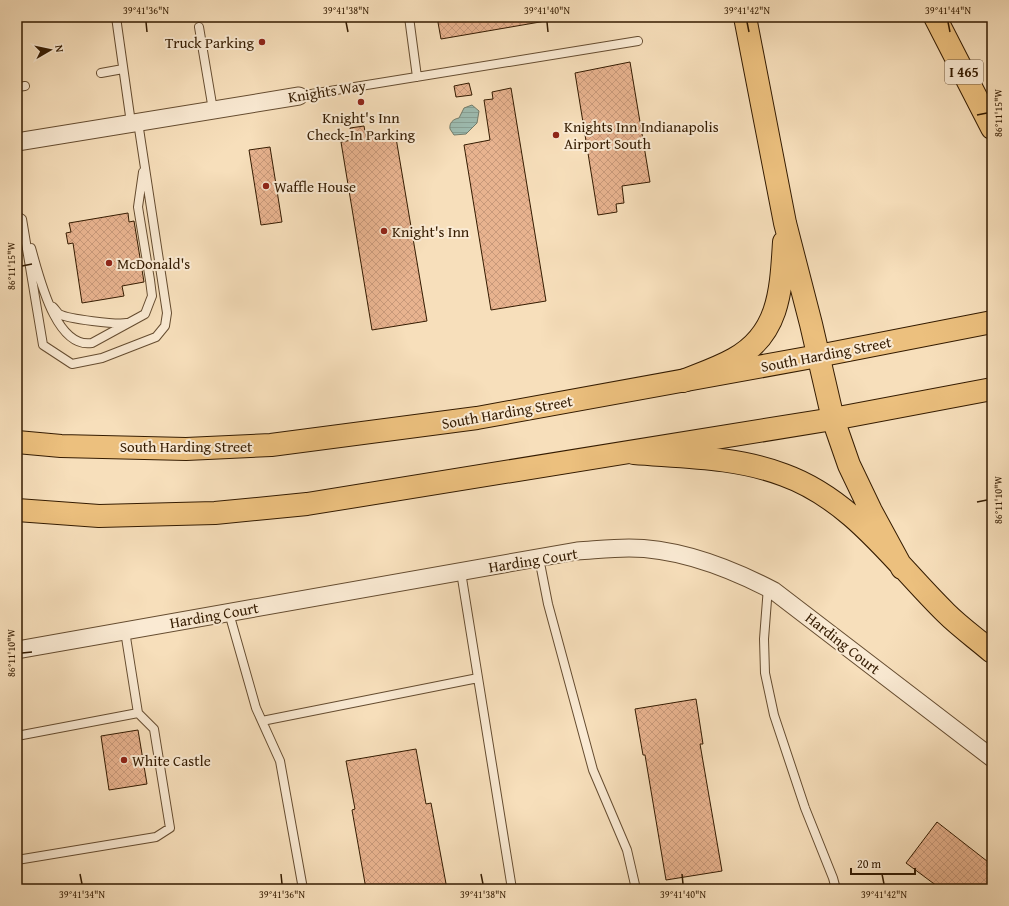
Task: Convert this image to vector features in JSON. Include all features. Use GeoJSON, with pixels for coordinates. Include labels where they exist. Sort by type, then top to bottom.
{"type":"FeatureCollection","features":[{"type":"Feature","properties":{"kind":"main road"},"geometry":{"type":"LineString","coordinates":[[744,17],[785,222],[833,419],[849,465],[871,511],[902,568]]}},
{"type":"Feature","properties":{"kind":"main road","name":"I 465"},"geometry":{"type":"LineString","coordinates":[[935,17],[992,128]]}},
{"type":"Feature","properties":{"kind":"main road"},"geometry":{"type":"LineString","coordinates":[[683,381],[733,360],[742,354],[767,331],[775,310],[781,283],[785,222]]}},
{"type":"Feature","properties":{"kind":"main road","name":"South Harding Street"},"geometry":{"type":"LineString","coordinates":[[17,442],[61,446],[186,449],[271,445],[477,418],[818,356],[992,322]]}},
{"type":"Feature","properties":{"kind":"main road"},"geometry":{"type":"LineString","coordinates":[[17,510],[99,516],[215,513],[307,504],[833,419],[992,389]]}},
{"type":"Feature","properties":{"kind":"main road"},"geometry":{"type":"LineString","coordinates":[[634,452],[734,462],[784,475],[820,492],[852,515],[947,614],[992,652]]}},
{"type":"Feature","properties":{"kind":"street","name":"Knights Way"},"geometry":{"type":"LineString","coordinates":[[17,142],[299,96]]}},
{"type":"Feature","properties":{"kind":"street","name":"Harding Court"},"geometry":{"type":"LineString","coordinates":[[17,650],[577,551],[630,548],[680,554],[741,574],[768,587],[992,758]]}},
{"type":"Feature","properties":{"kind":"lane"},"geometry":{"type":"LineString","coordinates":[[20,218],[43,345],[72,364],[102,358],[156,337],[165,326],[168,313],[144,166],[123,69],[116,17]]}},
{"type":"Feature","properties":{"kind":"lane"},"geometry":{"type":"LineString","coordinates":[[408,17],[417,77]]}},
{"type":"Feature","properties":{"kind":"lane"},"geometry":{"type":"LineString","coordinates":[[199,27],[213,110]]}},
{"type":"Feature","properties":{"kind":"lane","name":"Knights Way"},"geometry":{"type":"LineString","coordinates":[[299,96],[638,41]]}},
{"type":"Feature","properties":{"kind":"lane"},"geometry":{"type":"LineString","coordinates":[[101,73],[123,69]]}},
{"type":"Feature","properties":{"kind":"lane"},"geometry":{"type":"LineString","coordinates":[[20,218],[45,292],[58,321],[72,338],[83,344],[100,340],[145,314],[152,296],[138,207],[144,166]]}},
{"type":"Feature","properties":{"kind":"lane"},"geometry":{"type":"LineString","coordinates":[[45,292],[53,307],[63,315],[115,324],[132,322]]}},
{"type":"Feature","properties":{"kind":"lane"},"geometry":{"type":"LineString","coordinates":[[539,558],[548,604],[593,770],[627,850],[636,889]]}},
{"type":"Feature","properties":{"kind":"lane"},"geometry":{"type":"LineString","coordinates":[[461,572],[512,889]]}},
{"type":"Feature","properties":{"kind":"lane"},"geometry":{"type":"LineString","coordinates":[[768,587],[764,639],[765,673],[774,715],[805,808],[836,889]]}},
{"type":"Feature","properties":{"kind":"lane"},"geometry":{"type":"LineString","coordinates":[[229,613],[245,673],[262,721],[280,761],[303,889]]}},
{"type":"Feature","properties":{"kind":"lane"},"geometry":{"type":"LineString","coordinates":[[17,860],[156,837],[170,828],[154,729],[138,713],[125,631]]}},
{"type":"Feature","properties":{"kind":"lane"},"geometry":{"type":"LineString","coordinates":[[262,721],[478,678]]}},
{"type":"Feature","properties":{"kind":"lane"},"geometry":{"type":"LineString","coordinates":[[17,736],[138,713]]}},
{"type":"Feature","properties":{"kind":"water"},"geometry":{"type":"Polygon","coordinates":[[[472,105],[479,111],[477,123],[466,134],[454,135],[450,129],[451,123],[453,120],[459,118],[464,108],[472,105]]]}},
{"type":"Feature","properties":{"kind":"building"},"geometry":{"type":"Polygon","coordinates":[[[437,17],[569,17],[441,39],[437,17]]]}},
{"type":"Feature","properties":{"kind":"building"},"geometry":{"type":"Polygon","coordinates":[[[630,62],[650,182],[622,186],[624,203],[616,204],[617,212],[598,215],[575,73],[630,62]]]}},
{"type":"Feature","properties":{"kind":"building"},"geometry":{"type":"Polygon","coordinates":[[[469,83],[472,95],[456,97],[454,86],[469,83]]]}},
{"type":"Feature","properties":{"kind":"building","name":"Knight's Inn"},"geometry":{"type":"Polygon","coordinates":[[[511,88],[546,301],[491,310],[464,145],[490,140],[484,100],[493,99],[492,92],[511,88]]]}},
{"type":"Feature","properties":{"kind":"building","name":"Knight's Inn"},"geometry":{"type":"Polygon","coordinates":[[[364,126],[366,137],[395,132],[427,321],[372,330],[341,142],[352,140],[350,128],[364,126]]]}},
{"type":"Feature","properties":{"kind":"building","name":"Waffle House"},"geometry":{"type":"Polygon","coordinates":[[[270,147],[282,222],[261,225],[249,150],[270,147]]]}},
{"type":"Feature","properties":{"kind":"building","name":"McDonald's"},"geometry":{"type":"Polygon","coordinates":[[[128,213],[129,222],[134,221],[144,282],[122,286],[124,296],[82,303],[73,243],[68,244],[66,233],[71,232],[69,223],[128,213]]]}},
{"type":"Feature","properties":{"kind":"building"},"geometry":{"type":"Polygon","coordinates":[[[696,699],[703,744],[700,744],[722,871],[666,880],[645,755],[643,755],[635,709],[696,699]]]}},
{"type":"Feature","properties":{"kind":"building","name":"White Castle"},"geometry":{"type":"Polygon","coordinates":[[[138,730],[147,784],[109,790],[101,736],[138,730]]]}},
{"type":"Feature","properties":{"kind":"building"},"geometry":{"type":"Polygon","coordinates":[[[416,749],[426,804],[431,803],[447,889],[366,889],[352,810],[355,809],[346,761],[416,749]]]}},
{"type":"Feature","properties":{"kind":"building"},"geometry":{"type":"Polygon","coordinates":[[[937,822],[992,865],[992,889],[941,889],[906,863],[937,822]]]}},
{"type":"Feature","properties":{"kind":"place","name":"Truck Parking"},"geometry":{"type":"Point","coordinates":[262,42]}},
{"type":"Feature","properties":{"kind":"place","name":"Knight's Inn Check-In Parking"},"geometry":{"type":"Point","coordinates":[361,102]}},
{"type":"Feature","properties":{"kind":"place","name":"Knights Inn Indianapolis Airport South"},"geometry":{"type":"Point","coordinates":[556,135]}},
{"type":"Feature","properties":{"kind":"place","name":"Waffle House"},"geometry":{"type":"Point","coordinates":[266,186]}},
{"type":"Feature","properties":{"kind":"place","name":"Knight's Inn"},"geometry":{"type":"Point","coordinates":[384,231]}},
{"type":"Feature","properties":{"kind":"place","name":"McDonald's"},"geometry":{"type":"Point","coordinates":[109,263]}},
{"type":"Feature","properties":{"kind":"place","name":"White Castle"},"geometry":{"type":"Point","coordinates":[124,760]}}]}
